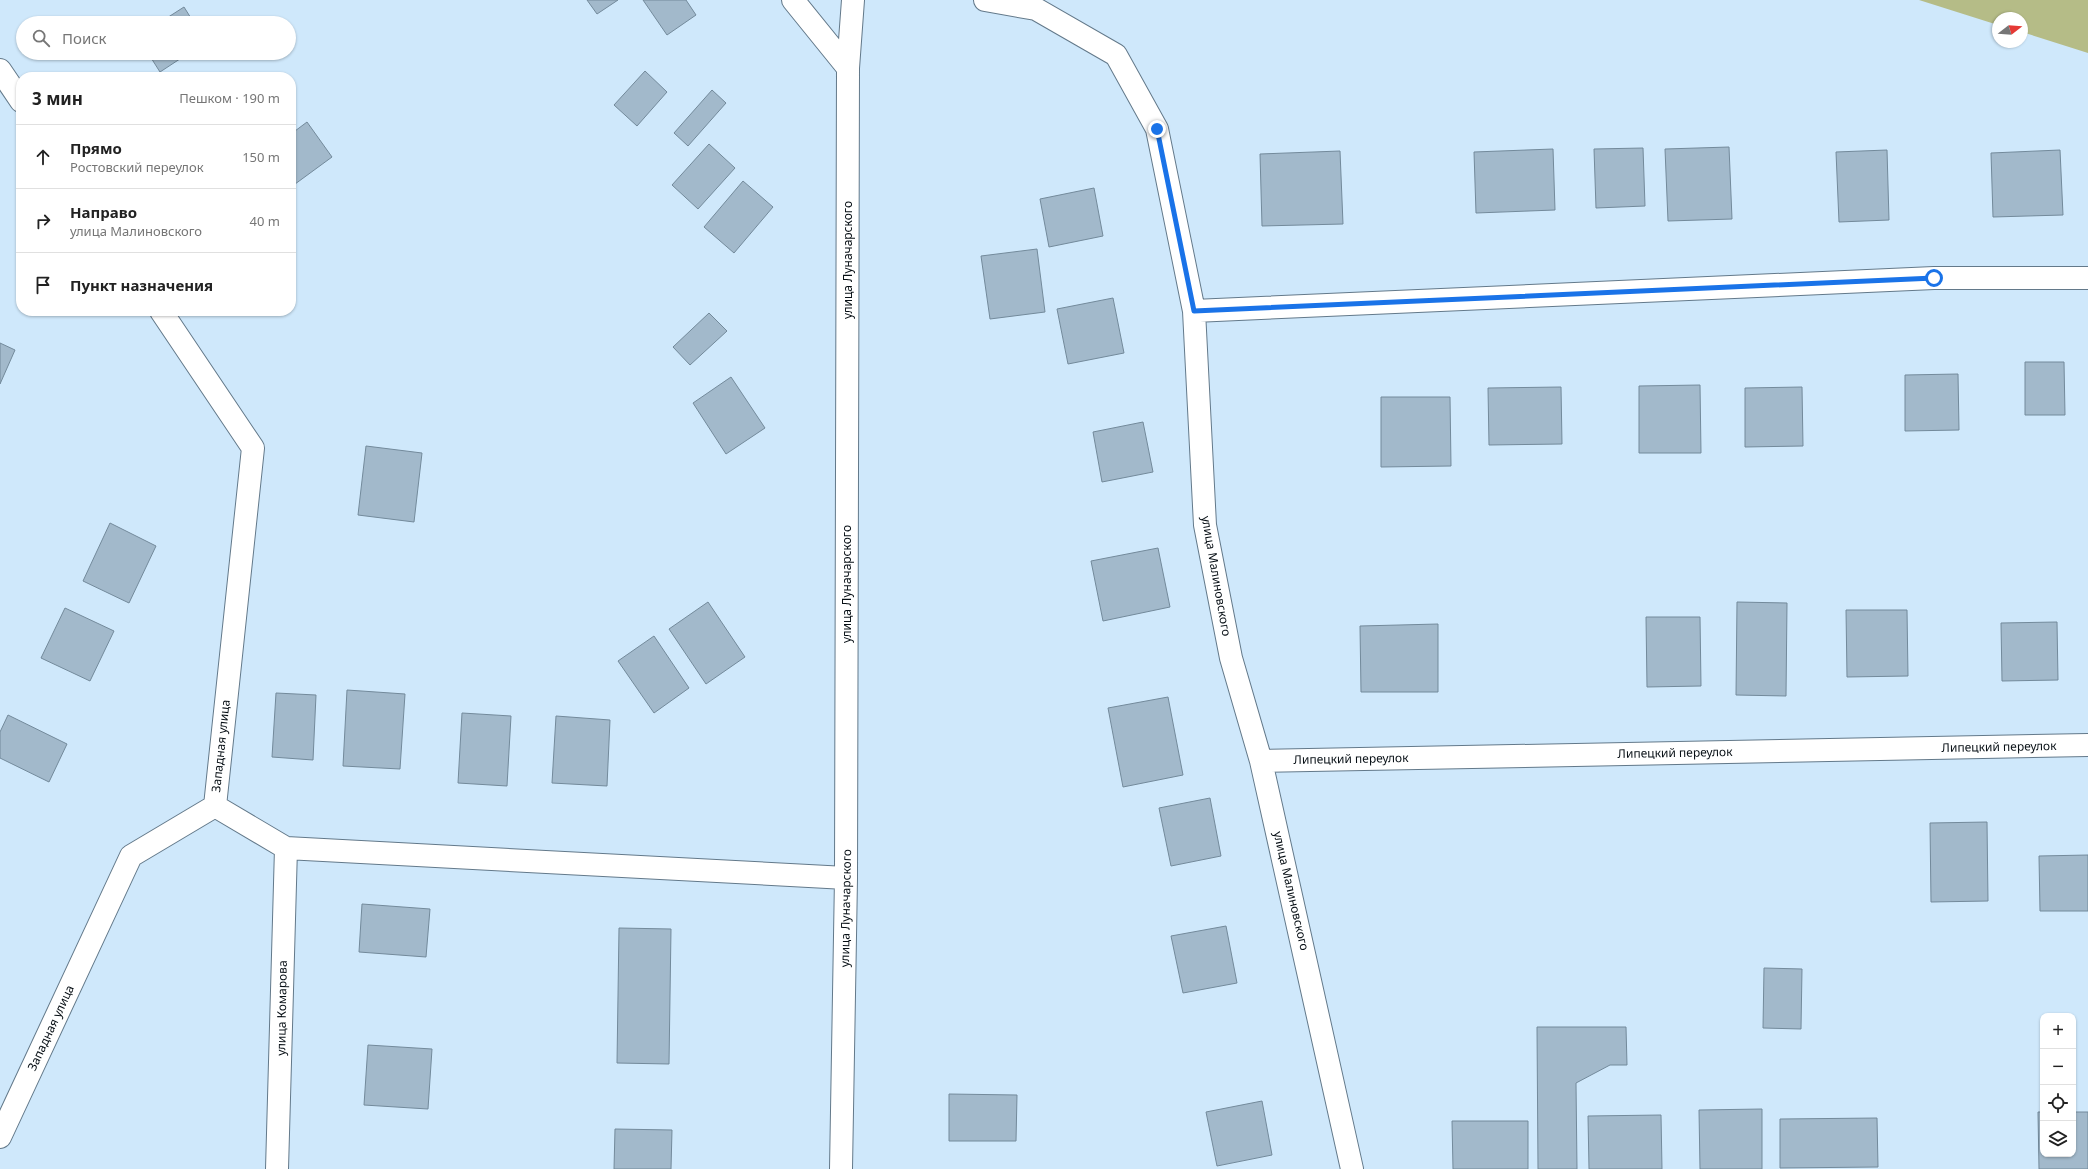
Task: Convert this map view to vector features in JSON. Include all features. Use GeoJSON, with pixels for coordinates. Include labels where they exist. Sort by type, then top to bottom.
{"type":"FeatureCollection","features":[{"type":"Feature","properties":{"kind":"street"},"geometry":{"type":"LineString","coordinates":[[793,0],[848,68]]}},
{"type":"Feature","properties":{"kind":"street","name":"улица Луначарского"},"geometry":{"type":"LineString","coordinates":[[841,1169],[846,878],[848,68],[853,0]]}},
{"type":"Feature","properties":{"kind":"street","name":"улица Малиновского"},"geometry":{"type":"LineString","coordinates":[[985,0],[1036,9],[1116,54],[1157,129],[1194,311],[1205,525],[1231,658],[1262,761],[1352,1169]]}},
{"type":"Feature","properties":{"kind":"street"},"geometry":{"type":"LineString","coordinates":[[0,70],[13,100]]}},
{"type":"Feature","properties":{"kind":"street"},"geometry":{"type":"LineString","coordinates":[[1194,311],[1934,278],[2088,278]]}},
{"type":"Feature","properties":{"kind":"street","name":"Западная улица"},"geometry":{"type":"LineString","coordinates":[[0,1137],[131,856],[215,806],[253,448],[164,316]]}},
{"type":"Feature","properties":{"kind":"street","name":"Липецкий переулок"},"geometry":{"type":"LineString","coordinates":[[1262,761],[2088,745]]}},
{"type":"Feature","properties":{"kind":"street"},"geometry":{"type":"LineString","coordinates":[[215,806],[286,848],[846,878]]}},
{"type":"Feature","properties":{"kind":"street","name":"улица Комарова"},"geometry":{"type":"LineString","coordinates":[[277,1169],[286,848]]}},
{"type":"Feature","properties":{"kind":"green space"},"geometry":{"type":"Polygon","coordinates":[[[1919,0],[2088,0],[2088,53],[2028,34],[2028,12],[1992,12],[1992,23],[1919,0]]]}},
{"type":"Feature","properties":{"kind":"building"},"geometry":{"type":"Polygon","coordinates":[[[587,0],[618,0],[597,14],[587,0]]]}},
{"type":"Feature","properties":{"kind":"building"},"geometry":{"type":"Polygon","coordinates":[[[643,0],[686,0],[696,15],[667,35],[643,0]]]}},
{"type":"Feature","properties":{"kind":"building"},"geometry":{"type":"Polygon","coordinates":[[[184,7],[190,16],[170,16],[184,7]]]}},
{"type":"Feature","properties":{"kind":"building"},"geometry":{"type":"Polygon","coordinates":[[[152,60],[178,60],[160,72],[152,60]]]}},
{"type":"Feature","properties":{"kind":"building"},"geometry":{"type":"Polygon","coordinates":[[[645,71],[667,92],[637,126],[614,105],[645,71]]]}},
{"type":"Feature","properties":{"kind":"building"},"geometry":{"type":"Polygon","coordinates":[[[712,90],[726,103],[688,146],[674,133],[712,90]]]}},
{"type":"Feature","properties":{"kind":"building"},"geometry":{"type":"Polygon","coordinates":[[[307,122],[332,157],[296,183],[296,130],[307,122]]]}},
{"type":"Feature","properties":{"kind":"building"},"geometry":{"type":"Polygon","coordinates":[[[709,144],[735,168],[698,209],[672,185],[709,144]]]}},
{"type":"Feature","properties":{"kind":"building"},"geometry":{"type":"Polygon","coordinates":[[[1729,147],[1732,219],[1668,221],[1665,149],[1729,147]]]}},
{"type":"Feature","properties":{"kind":"building"},"geometry":{"type":"Polygon","coordinates":[[[1643,148],[1645,206],[1596,208],[1594,149],[1643,148]]]}},
{"type":"Feature","properties":{"kind":"building"},"geometry":{"type":"Polygon","coordinates":[[[1553,149],[1555,210],[1476,213],[1474,152],[1553,149]]]}},
{"type":"Feature","properties":{"kind":"building"},"geometry":{"type":"Polygon","coordinates":[[[1887,150],[1889,220],[1839,222],[1836,152],[1887,150]]]}},
{"type":"Feature","properties":{"kind":"building"},"geometry":{"type":"Polygon","coordinates":[[[2060,150],[2063,215],[1993,217],[1991,153],[2060,150]]]}},
{"type":"Feature","properties":{"kind":"building"},"geometry":{"type":"Polygon","coordinates":[[[1340,151],[1343,224],[1262,226],[1260,154],[1340,151]]]}},
{"type":"Feature","properties":{"kind":"building"},"geometry":{"type":"Polygon","coordinates":[[[743,181],[773,207],[734,253],[704,227],[743,181]]]}},
{"type":"Feature","properties":{"kind":"building"},"geometry":{"type":"Polygon","coordinates":[[[1094,188],[1103,236],[1049,247],[1040,199],[1094,188]]]}},
{"type":"Feature","properties":{"kind":"building"},"geometry":{"type":"Polygon","coordinates":[[[1037,249],[1045,312],[990,319],[981,256],[1037,249]]]}},
{"type":"Feature","properties":{"kind":"building"},"geometry":{"type":"Polygon","coordinates":[[[1113,298],[1124,353],[1068,364],[1057,309],[1113,298]]]}},
{"type":"Feature","properties":{"kind":"building"},"geometry":{"type":"Polygon","coordinates":[[[709,313],[727,331],[690,365],[673,347],[709,313]]]}},
{"type":"Feature","properties":{"kind":"building"},"geometry":{"type":"Polygon","coordinates":[[[0,343],[15,350],[0,384],[0,343]]]}},
{"type":"Feature","properties":{"kind":"building"},"geometry":{"type":"Polygon","coordinates":[[[2025,362],[2064,362],[2065,415],[2025,415],[2025,362]]]}},
{"type":"Feature","properties":{"kind":"building"},"geometry":{"type":"Polygon","coordinates":[[[1958,374],[1959,430],[1905,431],[1905,375],[1958,374]]]}},
{"type":"Feature","properties":{"kind":"building"},"geometry":{"type":"Polygon","coordinates":[[[731,377],[765,428],[726,454],[693,403],[731,377]]]}},
{"type":"Feature","properties":{"kind":"building"},"geometry":{"type":"Polygon","coordinates":[[[1700,385],[1701,453],[1639,453],[1639,386],[1700,385]]]}},
{"type":"Feature","properties":{"kind":"building"},"geometry":{"type":"Polygon","coordinates":[[[1561,387],[1562,444],[1489,445],[1488,388],[1561,387]]]}},
{"type":"Feature","properties":{"kind":"building"},"geometry":{"type":"Polygon","coordinates":[[[1802,387],[1803,446],[1745,447],[1745,388],[1802,387]]]}},
{"type":"Feature","properties":{"kind":"building"},"geometry":{"type":"Polygon","coordinates":[[[1381,397],[1450,397],[1451,466],[1381,467],[1381,397]]]}},
{"type":"Feature","properties":{"kind":"building"},"geometry":{"type":"Polygon","coordinates":[[[1143,422],[1153,472],[1102,482],[1093,432],[1143,422]]]}},
{"type":"Feature","properties":{"kind":"building"},"geometry":{"type":"Polygon","coordinates":[[[366,446],[422,453],[414,522],[358,515],[366,446]]]}},
{"type":"Feature","properties":{"kind":"building"},"geometry":{"type":"Polygon","coordinates":[[[110,523],[156,546],[129,603],[83,581],[110,523]]]}},
{"type":"Feature","properties":{"kind":"building"},"geometry":{"type":"Polygon","coordinates":[[[1158,548],[1170,607],[1103,621],[1091,561],[1158,548]]]}},
{"type":"Feature","properties":{"kind":"building"},"geometry":{"type":"Polygon","coordinates":[[[708,602],[745,657],[706,684],[669,629],[708,602]]]}},
{"type":"Feature","properties":{"kind":"building"},"geometry":{"type":"Polygon","coordinates":[[[1737,602],[1787,603],[1786,696],[1736,695],[1737,602]]]}},
{"type":"Feature","properties":{"kind":"building"},"geometry":{"type":"Polygon","coordinates":[[[65,608],[114,631],[90,681],[41,658],[65,608]]]}},
{"type":"Feature","properties":{"kind":"building"},"geometry":{"type":"Polygon","coordinates":[[[1846,610],[1907,610],[1908,676],[1847,677],[1846,610]]]}},
{"type":"Feature","properties":{"kind":"building"},"geometry":{"type":"Polygon","coordinates":[[[1646,617],[1700,617],[1701,686],[1647,687],[1646,617]]]}},
{"type":"Feature","properties":{"kind":"building"},"geometry":{"type":"Polygon","coordinates":[[[2057,622],[2058,680],[2002,681],[2001,623],[2057,622]]]}},
{"type":"Feature","properties":{"kind":"building"},"geometry":{"type":"Polygon","coordinates":[[[1438,624],[1438,692],[1361,692],[1360,626],[1438,624]]]}},
{"type":"Feature","properties":{"kind":"building"},"geometry":{"type":"Polygon","coordinates":[[[654,636],[689,688],[654,713],[618,661],[654,636]]]}},
{"type":"Feature","properties":{"kind":"building"},"geometry":{"type":"Polygon","coordinates":[[[347,690],[405,694],[400,769],[343,766],[347,690]]]}},
{"type":"Feature","properties":{"kind":"building"},"geometry":{"type":"Polygon","coordinates":[[[276,693],[316,695],[313,760],[272,757],[276,693]]]}},
{"type":"Feature","properties":{"kind":"building"},"geometry":{"type":"Polygon","coordinates":[[[1168,697],[1183,775],[1123,787],[1108,708],[1168,697]]]}},
{"type":"Feature","properties":{"kind":"building"},"geometry":{"type":"Polygon","coordinates":[[[462,713],[511,716],[507,786],[458,783],[462,713]]]}},
{"type":"Feature","properties":{"kind":"building"},"geometry":{"type":"Polygon","coordinates":[[[8,715],[67,744],[49,782],[0,758],[0,732],[8,715]]]}},
{"type":"Feature","properties":{"kind":"building"},"geometry":{"type":"Polygon","coordinates":[[[556,716],[610,720],[607,786],[552,783],[556,716]]]}},
{"type":"Feature","properties":{"kind":"building"},"geometry":{"type":"Polygon","coordinates":[[[1210,798],[1221,856],[1171,866],[1159,808],[1210,798]]]}},
{"type":"Feature","properties":{"kind":"building"},"geometry":{"type":"Polygon","coordinates":[[[1987,822],[1988,901],[1931,902],[1930,823],[1987,822]]]}},
{"type":"Feature","properties":{"kind":"building"},"geometry":{"type":"Polygon","coordinates":[[[2088,855],[2088,911],[2040,911],[2039,856],[2088,855]]]}},
{"type":"Feature","properties":{"kind":"building"},"geometry":{"type":"Polygon","coordinates":[[[362,904],[430,909],[426,957],[359,952],[362,904]]]}},
{"type":"Feature","properties":{"kind":"building"},"geometry":{"type":"Polygon","coordinates":[[[1226,926],[1237,983],[1183,993],[1171,936],[1226,926]]]}},
{"type":"Feature","properties":{"kind":"building"},"geometry":{"type":"Polygon","coordinates":[[[619,928],[671,929],[669,1064],[617,1063],[619,928]]]}},
{"type":"Feature","properties":{"kind":"building"},"geometry":{"type":"Polygon","coordinates":[[[1764,968],[1802,969],[1801,1029],[1763,1028],[1764,968]]]}},
{"type":"Feature","properties":{"kind":"building"},"geometry":{"type":"Polygon","coordinates":[[[1537,1027],[1626,1027],[1627,1065],[1610,1065],[1576,1083],[1577,1169],[1538,1169],[1537,1027]]]}},
{"type":"Feature","properties":{"kind":"building"},"geometry":{"type":"Polygon","coordinates":[[[368,1045],[432,1049],[428,1109],[364,1105],[368,1045]]]}},
{"type":"Feature","properties":{"kind":"building"},"geometry":{"type":"Polygon","coordinates":[[[949,1094],[1017,1095],[1016,1141],[949,1141],[949,1094]]]}},
{"type":"Feature","properties":{"kind":"building"},"geometry":{"type":"Polygon","coordinates":[[[1262,1101],[1272,1155],[1217,1166],[1206,1112],[1262,1101]]]}},
{"type":"Feature","properties":{"kind":"building"},"geometry":{"type":"Polygon","coordinates":[[[1762,1109],[1762,1169],[1700,1169],[1699,1110],[1762,1109]]]}},
{"type":"Feature","properties":{"kind":"building"},"geometry":{"type":"Polygon","coordinates":[[[2038,1112],[2040,1112],[2040,1157],[2076,1157],[2076,1112],[2088,1112],[2088,1169],[2039,1169],[2038,1112]]]}},
{"type":"Feature","properties":{"kind":"building"},"geometry":{"type":"Polygon","coordinates":[[[1661,1115],[1662,1169],[1589,1169],[1588,1116],[1661,1115]]]}},
{"type":"Feature","properties":{"kind":"building"},"geometry":{"type":"Polygon","coordinates":[[[1877,1118],[1878,1167],[1780,1168],[1780,1119],[1877,1118]]]}},
{"type":"Feature","properties":{"kind":"building"},"geometry":{"type":"Polygon","coordinates":[[[1452,1121],[1528,1121],[1528,1169],[1453,1169],[1452,1121]]]}},
{"type":"Feature","properties":{"kind":"building"},"geometry":{"type":"Polygon","coordinates":[[[615,1129],[672,1130],[671,1169],[614,1169],[615,1129]]]}},
{"type":"Feature","properties":{"kind":"route"},"geometry":{"type":"LineString","coordinates":[[1157,129],[1194,311],[1934,278]]}}]}
